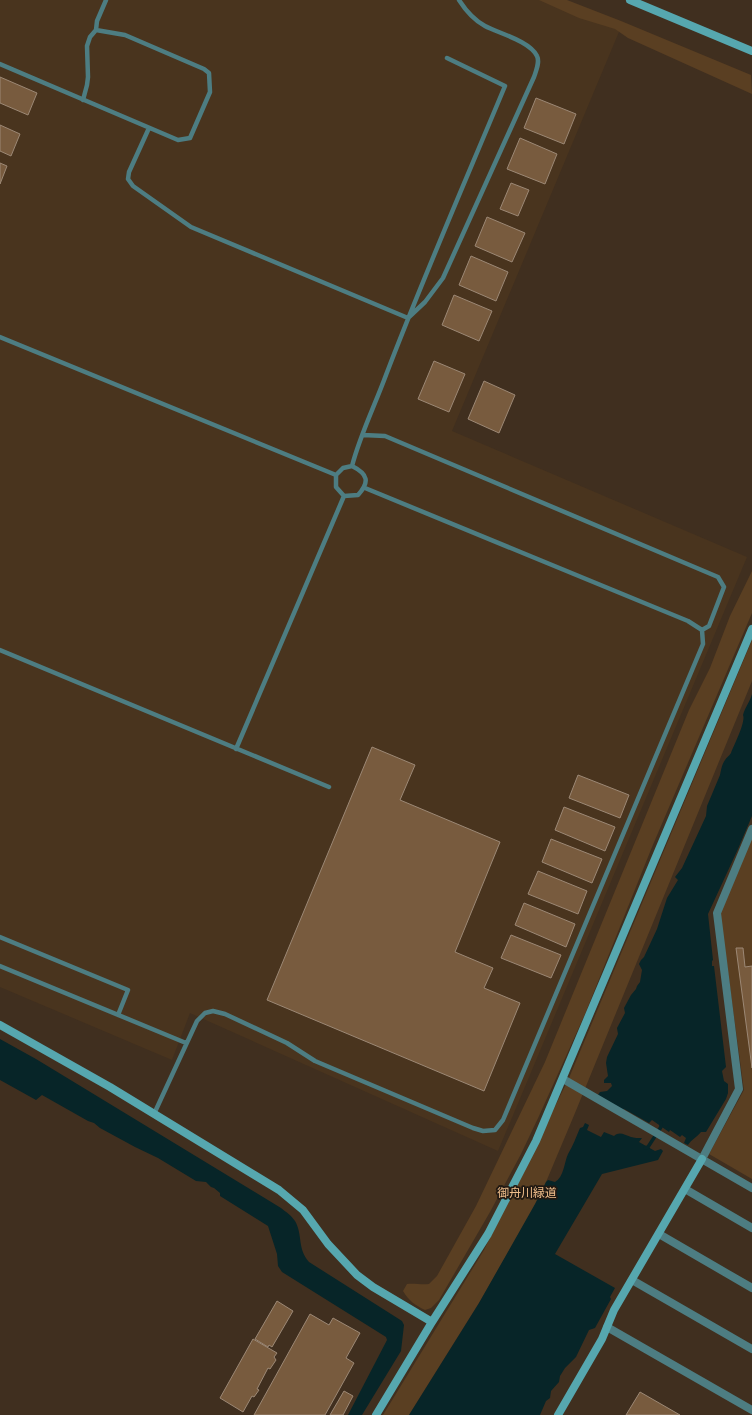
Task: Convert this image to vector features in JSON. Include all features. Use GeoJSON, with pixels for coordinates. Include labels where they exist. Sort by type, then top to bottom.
{"type":"FeatureCollection","features":[{"type":"Feature","properties":{"kind":"street"},"geometry":{"type":"LineString","coordinates":[[630,0],[752,51]]}},
{"type":"Feature","properties":{"kind":"street"},"geometry":{"type":"LineString","coordinates":[[376,1415],[432,1322],[488,1234],[536,1141],[752,629]]}},
{"type":"Feature","properties":{"kind":"street"},"geometry":{"type":"LineString","coordinates":[[558,1415],[602,1339],[614,1310],[702,1159],[739,1089],[717,913],[752,829]]}},
{"type":"Feature","properties":{"kind":"street"},"geometry":{"type":"LineString","coordinates":[[0,1026],[110,1087],[288,1197],[303,1210],[328,1244],[357,1275],[373,1287],[432,1322]]}},
{"type":"Feature","properties":{"kind":"street"},"geometry":{"type":"LineString","coordinates":[[563,1079],[752,1188]]}},
{"type":"Feature","properties":{"kind":"street"},"geometry":{"type":"LineString","coordinates":[[685,1189],[752,1228]]}},
{"type":"Feature","properties":{"kind":"street"},"geometry":{"type":"LineString","coordinates":[[659,1234],[752,1288]]}},
{"type":"Feature","properties":{"kind":"street"},"geometry":{"type":"LineString","coordinates":[[632,1280],[752,1349]]}},
{"type":"Feature","properties":{"kind":"street"},"geometry":{"type":"LineString","coordinates":[[607,1327],[752,1410]]}},
{"type":"Feature","properties":{"kind":"lane"},"geometry":{"type":"LineString","coordinates":[[83,100],[88,85],[87,46],[90,37],[96,30],[97,21],[106,0]]}},
{"type":"Feature","properties":{"kind":"lane"},"geometry":{"type":"LineString","coordinates":[[408,318],[425,302],[443,278],[534,77],[538,65],[536,56],[527,46],[510,36],[485,26],[468,13],[459,0]]}},
{"type":"Feature","properties":{"kind":"lane"},"geometry":{"type":"LineString","coordinates":[[0,64],[178,140],[190,138],[210,92],[209,73],[204,69],[125,34],[96,30]]}},
{"type":"Feature","properties":{"kind":"lane"},"geometry":{"type":"LineString","coordinates":[[352,466],[355,453],[408,318],[505,86],[447,58]]}},
{"type":"Feature","properties":{"kind":"lane"},"geometry":{"type":"LineString","coordinates":[[149,128],[129,172],[128,179],[133,186],[190,227],[408,318]]}},
{"type":"Feature","properties":{"kind":"lane"},"geometry":{"type":"LineString","coordinates":[[0,337],[336,475]]}},
{"type":"Feature","properties":{"kind":"lane"},"geometry":{"type":"LineString","coordinates":[[363,435],[385,436],[718,577],[724,587],[709,626],[702,630]]}},
{"type":"Feature","properties":{"kind":"lane"},"geometry":{"type":"LineString","coordinates":[[352,466],[361,471],[366,480],[365,488],[358,495],[344,496],[336,487],[336,475],[343,468],[352,466]]}},
{"type":"Feature","properties":{"kind":"lane"},"geometry":{"type":"LineString","coordinates":[[365,488],[688,621],[702,630]]}},
{"type":"Feature","properties":{"kind":"lane"},"geometry":{"type":"LineString","coordinates":[[236,749],[344,496]]}},
{"type":"Feature","properties":{"kind":"lane"},"geometry":{"type":"LineString","coordinates":[[154,1114],[197,1021],[205,1013],[213,1011],[225,1014],[287,1043],[315,1061],[473,1128],[483,1131],[495,1130],[503,1120],[703,644],[702,630]]}},
{"type":"Feature","properties":{"kind":"lane"},"geometry":{"type":"LineString","coordinates":[[0,650],[328,787]]}},
{"type":"Feature","properties":{"kind":"lane"},"geometry":{"type":"LineString","coordinates":[[0,936],[128,990],[118,1015]]}},
{"type":"Feature","properties":{"kind":"lane"},"geometry":{"type":"LineString","coordinates":[[0,966],[186,1043]]}},
{"type":"Feature","properties":{"kind":"shaded area"},"geometry":{"type":"Polygon","coordinates":[[[0,0],[558,0],[621,27],[452,431],[747,557],[498,1151],[190,1013],[172,1060],[0,987],[0,0]]]}},
{"type":"Feature","properties":{"kind":"green space"},"geometry":{"type":"Polygon","coordinates":[[[539,0],[567,0],[751,75],[752,94],[628,38],[615,29],[579,18],[539,0]]]}},
{"type":"Feature","properties":{"kind":"green space"},"geometry":{"type":"Polygon","coordinates":[[[752,571],[752,613],[652,847],[585,1014],[521,1154],[490,1212],[439,1300],[431,1308],[425,1310],[412,1302],[403,1291],[407,1284],[429,1284],[437,1276],[476,1206],[545,1062],[689,710],[710,668],[730,616],[752,571]]]}},
{"type":"Feature","properties":{"kind":"green space","name":"御舟川緑道"},"geometry":{"type":"Polygon","coordinates":[[[752,640],[752,681],[575,1113],[536,1204],[479,1303],[409,1415],[383,1415],[484,1250],[569,1078],[752,640]]]}},
{"type":"Feature","properties":{"kind":"green space"},"geometry":{"type":"Polygon","coordinates":[[[752,837],[752,1179],[709,1154],[744,1090],[720,914],[752,837]]]}},
{"type":"Feature","properties":{"kind":"water"},"geometry":{"type":"Polygon","coordinates":[[[752,694],[752,816],[708,914],[713,960],[712,966],[714,966],[726,1067],[722,1071],[724,1081],[728,1084],[728,1093],[726,1099],[706,1132],[701,1132],[688,1145],[684,1143],[686,1138],[682,1135],[680,1137],[670,1130],[669,1132],[652,1120],[649,1123],[598,1095],[600,1092],[607,1091],[612,1086],[611,1083],[604,1083],[604,1080],[608,1076],[606,1063],[607,1057],[618,1034],[617,1028],[625,1013],[624,1008],[640,982],[642,970],[639,964],[644,957],[657,929],[667,898],[678,880],[675,877],[682,868],[706,816],[707,806],[720,775],[722,765],[731,753],[737,739],[743,723],[744,712],[752,694]]]}},
{"type":"Feature","properties":{"kind":"water"},"geometry":{"type":"Polygon","coordinates":[[[0,1039],[36,1059],[281,1208],[295,1221],[299,1231],[301,1247],[309,1262],[402,1321],[404,1325],[401,1351],[362,1415],[348,1415],[387,1340],[386,1337],[282,1272],[278,1266],[277,1254],[268,1226],[220,1196],[220,1193],[206,1182],[196,1181],[158,1158],[100,1128],[94,1123],[42,1095],[36,1100],[0,1080],[0,1039]]]}},
{"type":"Feature","properties":{"kind":"water"},"geometry":{"type":"Polygon","coordinates":[[[585,1123],[589,1125],[587,1130],[601,1137],[604,1132],[614,1136],[624,1134],[642,1138],[639,1142],[655,1151],[661,1149],[663,1151],[658,1160],[602,1174],[555,1254],[615,1288],[610,1297],[611,1299],[595,1328],[589,1330],[576,1357],[565,1368],[560,1376],[559,1382],[551,1391],[550,1398],[546,1401],[540,1415],[409,1415],[479,1303],[546,1182],[548,1180],[555,1182],[560,1177],[568,1154],[580,1128],[583,1127],[585,1123]]]}},
{"type":"Feature","properties":{"kind":"building"},"geometry":{"type":"Polygon","coordinates":[[[0,77],[37,93],[28,115],[0,103],[0,77]]]}},
{"type":"Feature","properties":{"kind":"building"},"geometry":{"type":"Polygon","coordinates":[[[536,98],[576,114],[564,144],[524,128],[536,98]]]}},
{"type":"Feature","properties":{"kind":"building"},"geometry":{"type":"Polygon","coordinates":[[[0,125],[20,134],[11,156],[0,151],[0,125]]]}},
{"type":"Feature","properties":{"kind":"building"},"geometry":{"type":"Polygon","coordinates":[[[520,138],[557,154],[545,184],[507,169],[520,138]]]}},
{"type":"Feature","properties":{"kind":"building"},"geometry":{"type":"Polygon","coordinates":[[[0,163],[7,166],[0,184],[0,163]]]}},
{"type":"Feature","properties":{"kind":"building"},"geometry":{"type":"Polygon","coordinates":[[[511,183],[529,190],[518,216],[500,209],[511,183]]]}},
{"type":"Feature","properties":{"kind":"building"},"geometry":{"type":"Polygon","coordinates":[[[487,217],[525,233],[512,262],[475,246],[487,217]]]}},
{"type":"Feature","properties":{"kind":"building"},"geometry":{"type":"Polygon","coordinates":[[[471,256],[508,272],[496,301],[459,285],[471,256]]]}},
{"type":"Feature","properties":{"kind":"building"},"geometry":{"type":"Polygon","coordinates":[[[454,295],[492,311],[479,341],[442,325],[454,295]]]}},
{"type":"Feature","properties":{"kind":"building"},"geometry":{"type":"Polygon","coordinates":[[[434,361],[465,374],[449,412],[418,399],[434,361]]]}},
{"type":"Feature","properties":{"kind":"building"},"geometry":{"type":"Polygon","coordinates":[[[484,381],[515,395],[499,433],[468,419],[484,381]]]}},
{"type":"Feature","properties":{"kind":"building"},"geometry":{"type":"Polygon","coordinates":[[[372,747],[415,765],[400,800],[500,842],[455,952],[493,968],[484,988],[520,1003],[484,1091],[267,1000],[372,747]]]}},
{"type":"Feature","properties":{"kind":"building"},"geometry":{"type":"Polygon","coordinates":[[[578,775],[629,795],[620,818],[569,798],[578,775]]]}},
{"type":"Feature","properties":{"kind":"building"},"geometry":{"type":"Polygon","coordinates":[[[564,807],[615,827],[605,851],[555,830],[564,807]]]}},
{"type":"Feature","properties":{"kind":"building"},"geometry":{"type":"Polygon","coordinates":[[[551,839],[602,859],[592,883],[542,862],[551,839]]]}},
{"type":"Feature","properties":{"kind":"building"},"geometry":{"type":"Polygon","coordinates":[[[538,871],[587,891],[578,914],[528,894],[538,871]]]}},
{"type":"Feature","properties":{"kind":"building"},"geometry":{"type":"Polygon","coordinates":[[[524,903],[575,924],[566,947],[515,925],[524,903]]]}},
{"type":"Feature","properties":{"kind":"building"},"geometry":{"type":"Polygon","coordinates":[[[511,935],[561,955],[551,978],[501,958],[511,935]]]}},
{"type":"Feature","properties":{"kind":"building"},"geometry":{"type":"Polygon","coordinates":[[[736,948],[743,948],[745,967],[752,966],[752,1068],[736,948]]]}},
{"type":"Feature","properties":{"kind":"building"},"geometry":{"type":"Polygon","coordinates":[[[277,1301],[293,1311],[272,1347],[269,1345],[268,1347],[255,1339],[277,1301]]]}},
{"type":"Feature","properties":{"kind":"building"},"geometry":{"type":"Polygon","coordinates":[[[310,1314],[329,1325],[333,1318],[360,1333],[346,1358],[354,1363],[325,1415],[254,1415],[310,1314]]]}},
{"type":"Feature","properties":{"kind":"building"},"geometry":{"type":"Polygon","coordinates":[[[253,1339],[277,1353],[274,1357],[276,1360],[270,1369],[268,1368],[257,1389],[259,1390],[254,1397],[252,1396],[243,1412],[220,1398],[253,1339]]]}},
{"type":"Feature","properties":{"kind":"building"},"geometry":{"type":"Polygon","coordinates":[[[344,1391],[353,1396],[343,1415],[330,1415],[344,1391]]]}},
{"type":"Feature","properties":{"kind":"building"},"geometry":{"type":"Polygon","coordinates":[[[640,1392],[680,1415],[626,1415],[640,1392]]]}},
{"type":"Feature","properties":{"kind":"waterway"},"geometry":{"type":"LineString","coordinates":[[645,1148],[648,1147],[661,1127],[661,1122]]}}]}
